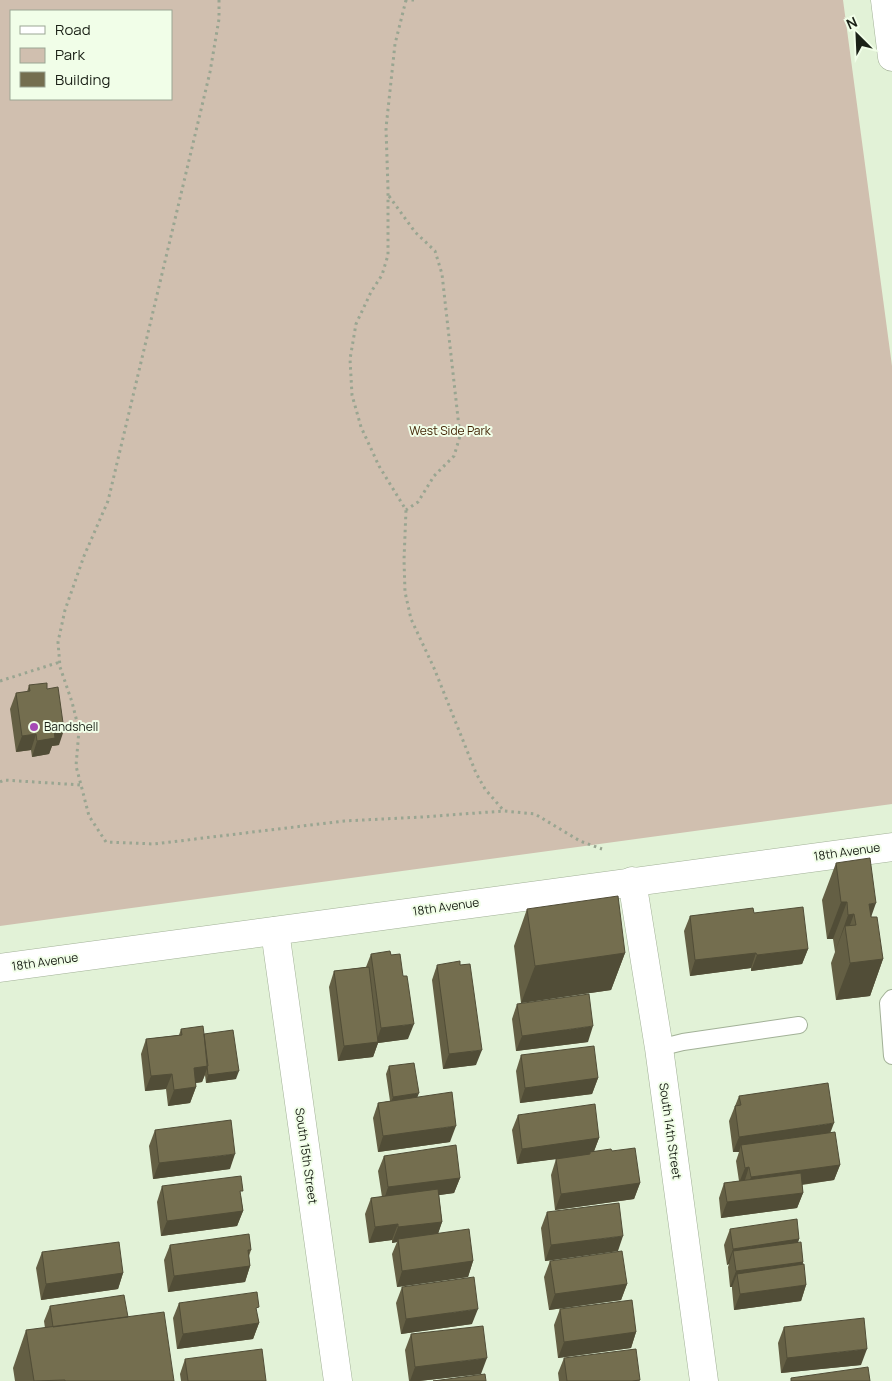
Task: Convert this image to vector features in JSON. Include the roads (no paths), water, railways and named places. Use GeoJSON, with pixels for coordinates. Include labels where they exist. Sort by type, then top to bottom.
{"type":"FeatureCollection","features":[{"type":"Feature","properties":{"kind":"street"},"geometry":{"type":"LineString","coordinates":[[884,0],[892,57]]}},
{"type":"Feature","properties":{"kind":"street","name":"18th Avenue"},"geometry":{"type":"LineString","coordinates":[[0,968],[275,932],[892,846]]}},
{"type":"Feature","properties":{"kind":"street","name":"South 14th Street"},"geometry":{"type":"LineString","coordinates":[[632,881],[659,1048],[704,1381]]}},
{"type":"Feature","properties":{"kind":"street","name":"South 15th Street"},"geometry":{"type":"LineString","coordinates":[[275,932],[338,1381]]}},
{"type":"Feature","properties":{"kind":"lane"},"geometry":{"type":"LineString","coordinates":[[892,998],[888,1003],[892,1056]]}},
{"type":"Feature","properties":{"kind":"lane"},"geometry":{"type":"LineString","coordinates":[[659,1048],[683,1042],[799,1025]]}},
{"type":"Feature","properties":{"kind":"place","name":"Bandshell"},"geometry":{"type":"Point","coordinates":[34,727]}},
{"type":"Feature","properties":{"kind":"park label","name":"West Side Park"},"geometry":{"type":"Point","coordinates":[450,431]}}]}
